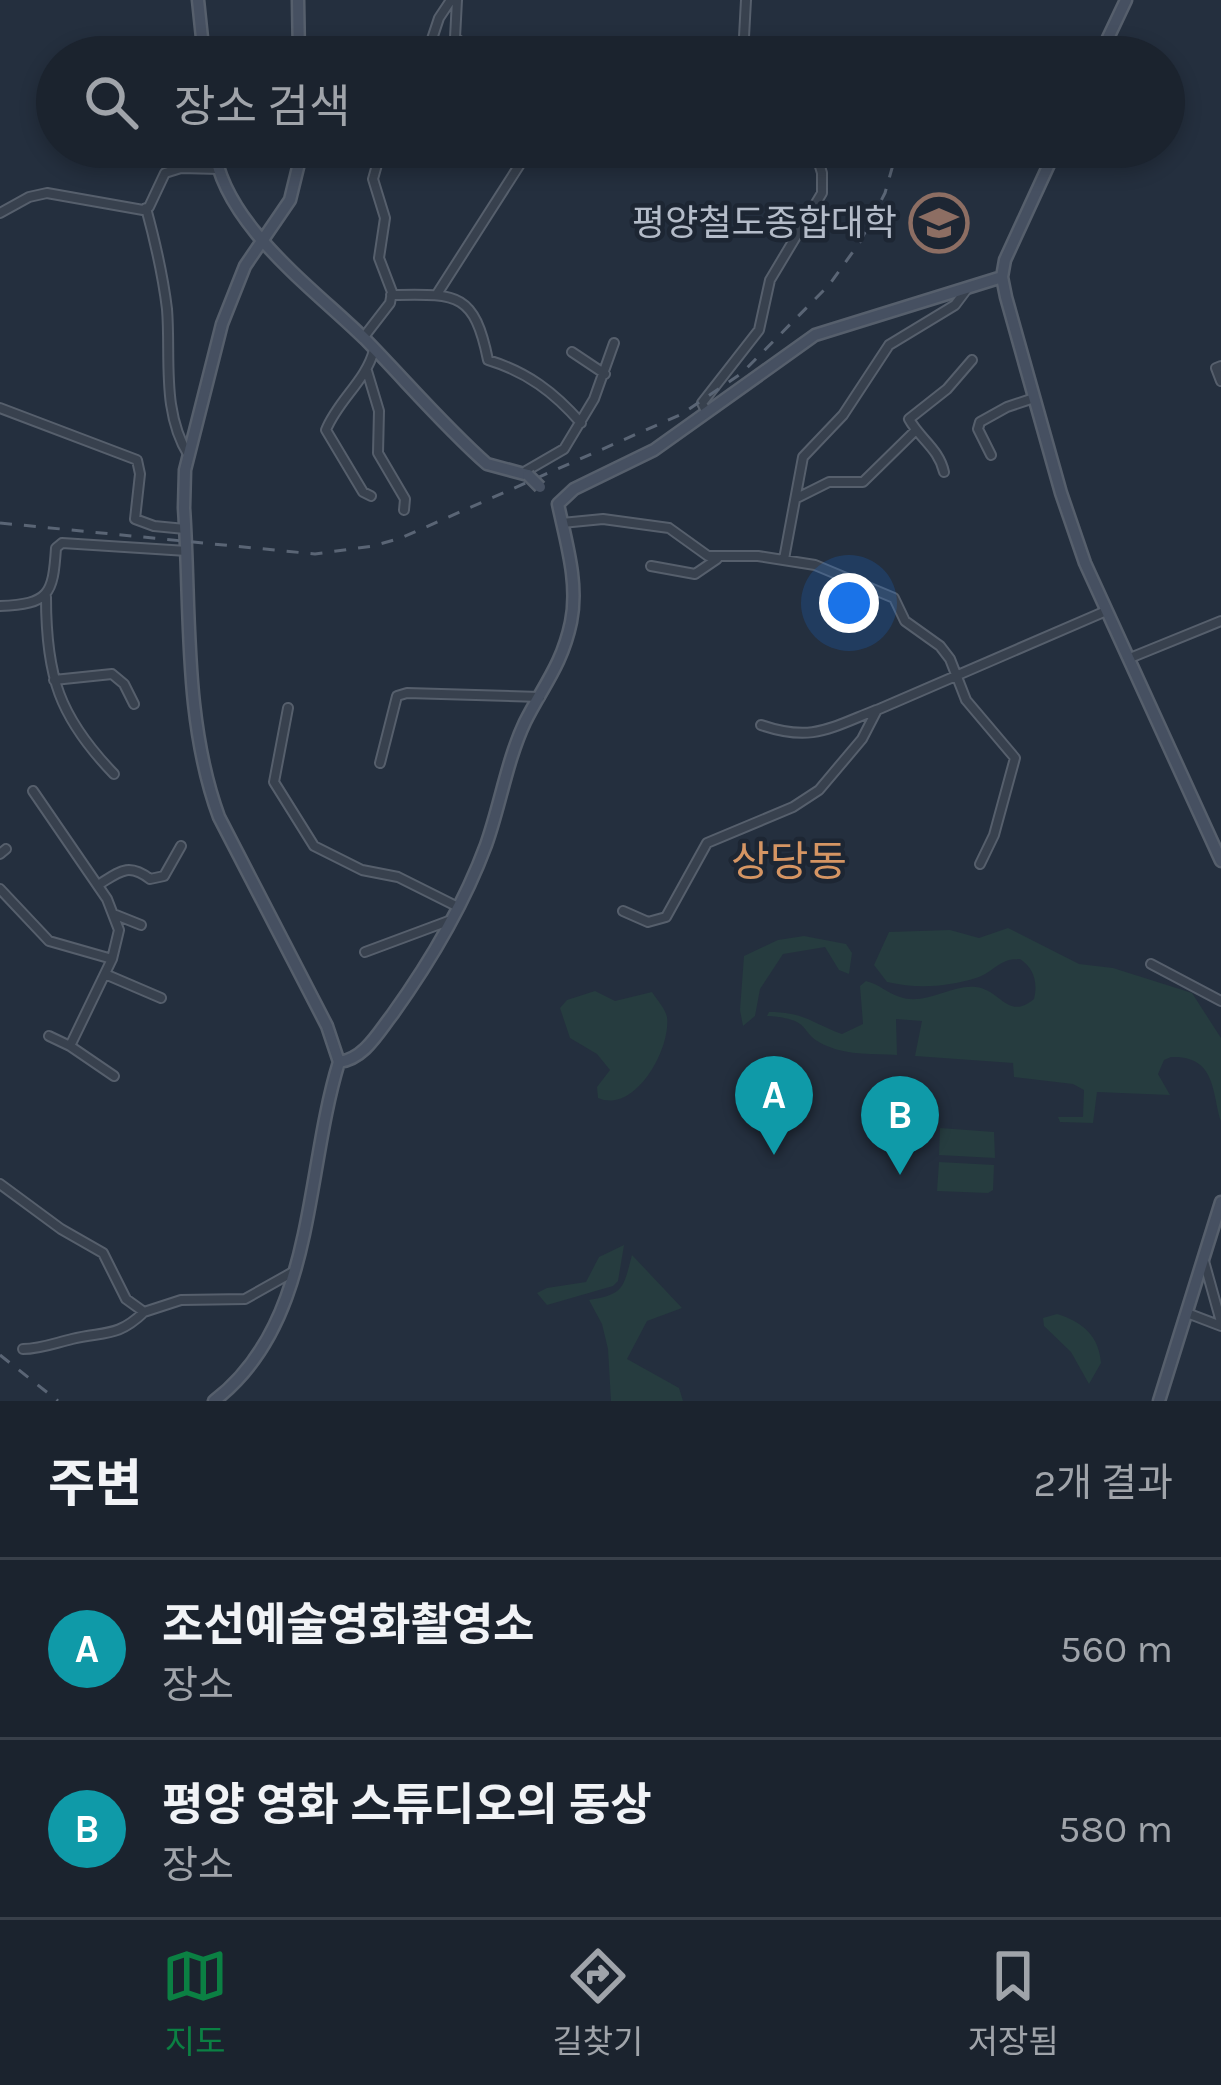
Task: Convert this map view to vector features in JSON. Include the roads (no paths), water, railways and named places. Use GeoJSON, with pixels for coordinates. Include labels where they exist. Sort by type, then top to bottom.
{"type":"FeatureCollection","features":[{"type":"Feature","properties":{"kind":"street"},"geometry":{"type":"LineString","coordinates":[[198,0],[202,36]]}},
{"type":"Feature","properties":{"kind":"street"},"geometry":{"type":"LineString","coordinates":[[298,0],[299,36]]}},
{"type":"Feature","properties":{"kind":"street"},"geometry":{"type":"LineString","coordinates":[[433,36],[439,18],[454,0]]}},
{"type":"Feature","properties":{"kind":"street"},"geometry":{"type":"LineString","coordinates":[[454,0],[455,36]]}},
{"type":"Feature","properties":{"kind":"street"},"geometry":{"type":"LineString","coordinates":[[744,36],[746,0]]}},
{"type":"Feature","properties":{"kind":"street"},"geometry":{"type":"LineString","coordinates":[[1109,36],[1126,0]]}},
{"type":"Feature","properties":{"kind":"street"},"geometry":{"type":"LineString","coordinates":[[214,1401],[245,1373],[278,1324],[339,1062],[326,1026],[208,786],[196,717],[185,529],[189,456],[222,324],[245,266],[290,200],[298,168]]}},
{"type":"Feature","properties":{"kind":"street"},"geometry":{"type":"LineString","coordinates":[[363,338],[391,295],[379,258],[385,218],[373,179],[376,168]]}},
{"type":"Feature","properties":{"kind":"street"},"geometry":{"type":"LineString","coordinates":[[436,294],[517,168]]}},
{"type":"Feature","properties":{"kind":"street"},"geometry":{"type":"LineString","coordinates":[[706,411],[702,403],[706,393],[747,350],[759,330],[770,280],[822,194],[820,168]]}},
{"type":"Feature","properties":{"kind":"street"},"geometry":{"type":"LineString","coordinates":[[1048,168],[1005,260],[1002,277],[1073,531],[1221,861]]}},
{"type":"Feature","properties":{"kind":"street"},"geometry":{"type":"LineString","coordinates":[[189,456],[169,395],[167,313],[146,208],[165,172],[218,169],[242,214],[264,240],[487,464],[527,473],[558,504],[572,570],[572,617],[560,658],[525,723],[485,848],[459,908],[367,1048],[339,1062]]}},
{"type":"Feature","properties":{"kind":"street"},"geometry":{"type":"LineString","coordinates":[[0,213],[36,194],[146,208]]}},
{"type":"Feature","properties":{"kind":"street"},"geometry":{"type":"LineString","coordinates":[[558,504],[574,489],[654,450],[815,335],[1002,277]]}},
{"type":"Feature","properties":{"kind":"street"},"geometry":{"type":"LineString","coordinates":[[784,559],[803,457],[843,415],[883,352],[955,305],[968,289]]}},
{"type":"Feature","properties":{"kind":"street"},"geometry":{"type":"LineString","coordinates":[[391,295],[436,294],[458,301],[476,315],[488,360],[549,390],[581,423]]}},
{"type":"Feature","properties":{"kind":"street"},"geometry":{"type":"LineString","coordinates":[[527,473],[564,449],[605,374],[614,343]]}},
{"type":"Feature","properties":{"kind":"street"},"geometry":{"type":"LineString","coordinates":[[371,496],[363,492],[326,430],[340,402],[367,370],[374,350]]}},
{"type":"Feature","properties":{"kind":"street"},"geometry":{"type":"LineString","coordinates":[[572,352],[605,374]]}},
{"type":"Feature","properties":{"kind":"street"},"geometry":{"type":"LineString","coordinates":[[944,472],[931,445],[909,418],[947,389],[972,360]]}},
{"type":"Feature","properties":{"kind":"street"},"geometry":{"type":"LineString","coordinates":[[1221,366],[1216,368],[1221,381]]}},
{"type":"Feature","properties":{"kind":"street"},"geometry":{"type":"LineString","coordinates":[[367,370],[379,411],[378,453],[405,499],[404,510]]}},
{"type":"Feature","properties":{"kind":"street"},"geometry":{"type":"LineString","coordinates":[[991,455],[978,429],[980,422],[1034,398]]}},
{"type":"Feature","properties":{"kind":"street"},"geometry":{"type":"LineString","coordinates":[[0,408],[136,460],[140,474],[135,519],[185,529]]}},
{"type":"Feature","properties":{"kind":"street"},"geometry":{"type":"LineString","coordinates":[[798,498],[830,482],[863,482],[916,431]]}},
{"type":"Feature","properties":{"kind":"street"},"geometry":{"type":"LineString","coordinates":[[562,523],[603,519],[670,528],[708,556],[784,559],[829,570],[894,598],[904,621],[940,646],[966,700],[1015,758],[994,836],[980,864]]}},
{"type":"Feature","properties":{"kind":"street"},"geometry":{"type":"LineString","coordinates":[[0,606],[38,602],[46,595],[55,578],[56,548],[62,543],[187,551]]}},
{"type":"Feature","properties":{"kind":"street"},"geometry":{"type":"LineString","coordinates":[[651,566],[695,574],[718,557]]}},
{"type":"Feature","properties":{"kind":"street"},"geometry":{"type":"LineString","coordinates":[[46,595],[59,700],[78,735],[114,775]]}},
{"type":"Feature","properties":{"kind":"street"},"geometry":{"type":"LineString","coordinates":[[761,725],[802,736],[877,710],[1108,610]]}},
{"type":"Feature","properties":{"kind":"street"},"geometry":{"type":"LineString","coordinates":[[1130,658],[1221,621]]}},
{"type":"Feature","properties":{"kind":"street"},"geometry":{"type":"LineString","coordinates":[[54,680],[112,674],[124,684],[134,704]]}},
{"type":"Feature","properties":{"kind":"street"},"geometry":{"type":"LineString","coordinates":[[380,763],[397,695],[542,698]]}},
{"type":"Feature","properties":{"kind":"street"},"geometry":{"type":"LineString","coordinates":[[288,708],[274,782],[314,846],[362,870],[398,877],[459,908]]}},
{"type":"Feature","properties":{"kind":"street"},"geometry":{"type":"LineString","coordinates":[[623,911],[648,922],[666,917],[707,844],[820,790],[862,739],[877,710]]}},
{"type":"Feature","properties":{"kind":"street"},"geometry":{"type":"LineString","coordinates":[[33,790],[98,885],[119,931],[112,959],[70,1046]]}},
{"type":"Feature","properties":{"kind":"street"},"geometry":{"type":"LineString","coordinates":[[98,885],[125,868],[159,879],[181,847]]}},
{"type":"Feature","properties":{"kind":"street"},"geometry":{"type":"LineString","coordinates":[[0,889],[50,941],[112,959]]}},
{"type":"Feature","properties":{"kind":"street"},"geometry":{"type":"LineString","coordinates":[[115,914],[141,926]]}},
{"type":"Feature","properties":{"kind":"street"},"geometry":{"type":"LineString","coordinates":[[364,952],[452,920]]}},
{"type":"Feature","properties":{"kind":"street"},"geometry":{"type":"LineString","coordinates":[[1151,964],[1221,1001]]}},
{"type":"Feature","properties":{"kind":"street"},"geometry":{"type":"LineString","coordinates":[[105,974],[161,998]]}},
{"type":"Feature","properties":{"kind":"street"},"geometry":{"type":"LineString","coordinates":[[49,1036],[114,1076]]}},
{"type":"Feature","properties":{"kind":"street"},"geometry":{"type":"LineString","coordinates":[[0,1184],[103,1253],[126,1299],[144,1312]]}},
{"type":"Feature","properties":{"kind":"street"},"geometry":{"type":"LineString","coordinates":[[1159,1401],[1221,1202]]}},
{"type":"Feature","properties":{"kind":"street"},"geometry":{"type":"LineString","coordinates":[[1204,1261],[1221,1324]]}},
{"type":"Feature","properties":{"kind":"street"},"geometry":{"type":"LineString","coordinates":[[23,1349],[107,1336],[123,1330],[144,1312],[182,1300],[245,1299],[293,1272]]}},
{"type":"Feature","properties":{"kind":"street"},"geometry":{"type":"LineString","coordinates":[[1187,1313],[1221,1324]]}},
{"type":"Feature","properties":{"kind":"railway"},"geometry":{"type":"LineString","coordinates":[[0,523],[315,554],[401,538],[682,414],[742,373],[829,285],[860,242],[892,168]]}},
{"type":"Feature","properties":{"kind":"railway"},"geometry":{"type":"LineString","coordinates":[[0,1355],[58,1401]]}},
{"type":"Feature","properties":{"kind":"place","name":"평양철도종합대학"},"geometry":{"type":"Point","coordinates":[939,223]}},
{"type":"Feature","properties":{"kind":"place","name":"조선예술영화촬영소"},"geometry":{"type":"Point","coordinates":[774,1155]}},
{"type":"Feature","properties":{"kind":"place","name":"평양 영화 스튜디오의 동상"},"geometry":{"type":"Point","coordinates":[900,1175]}},
{"type":"Feature","properties":{"kind":"district","name":"상당동"},"geometry":{"type":"Point","coordinates":[789,862]}}]}
